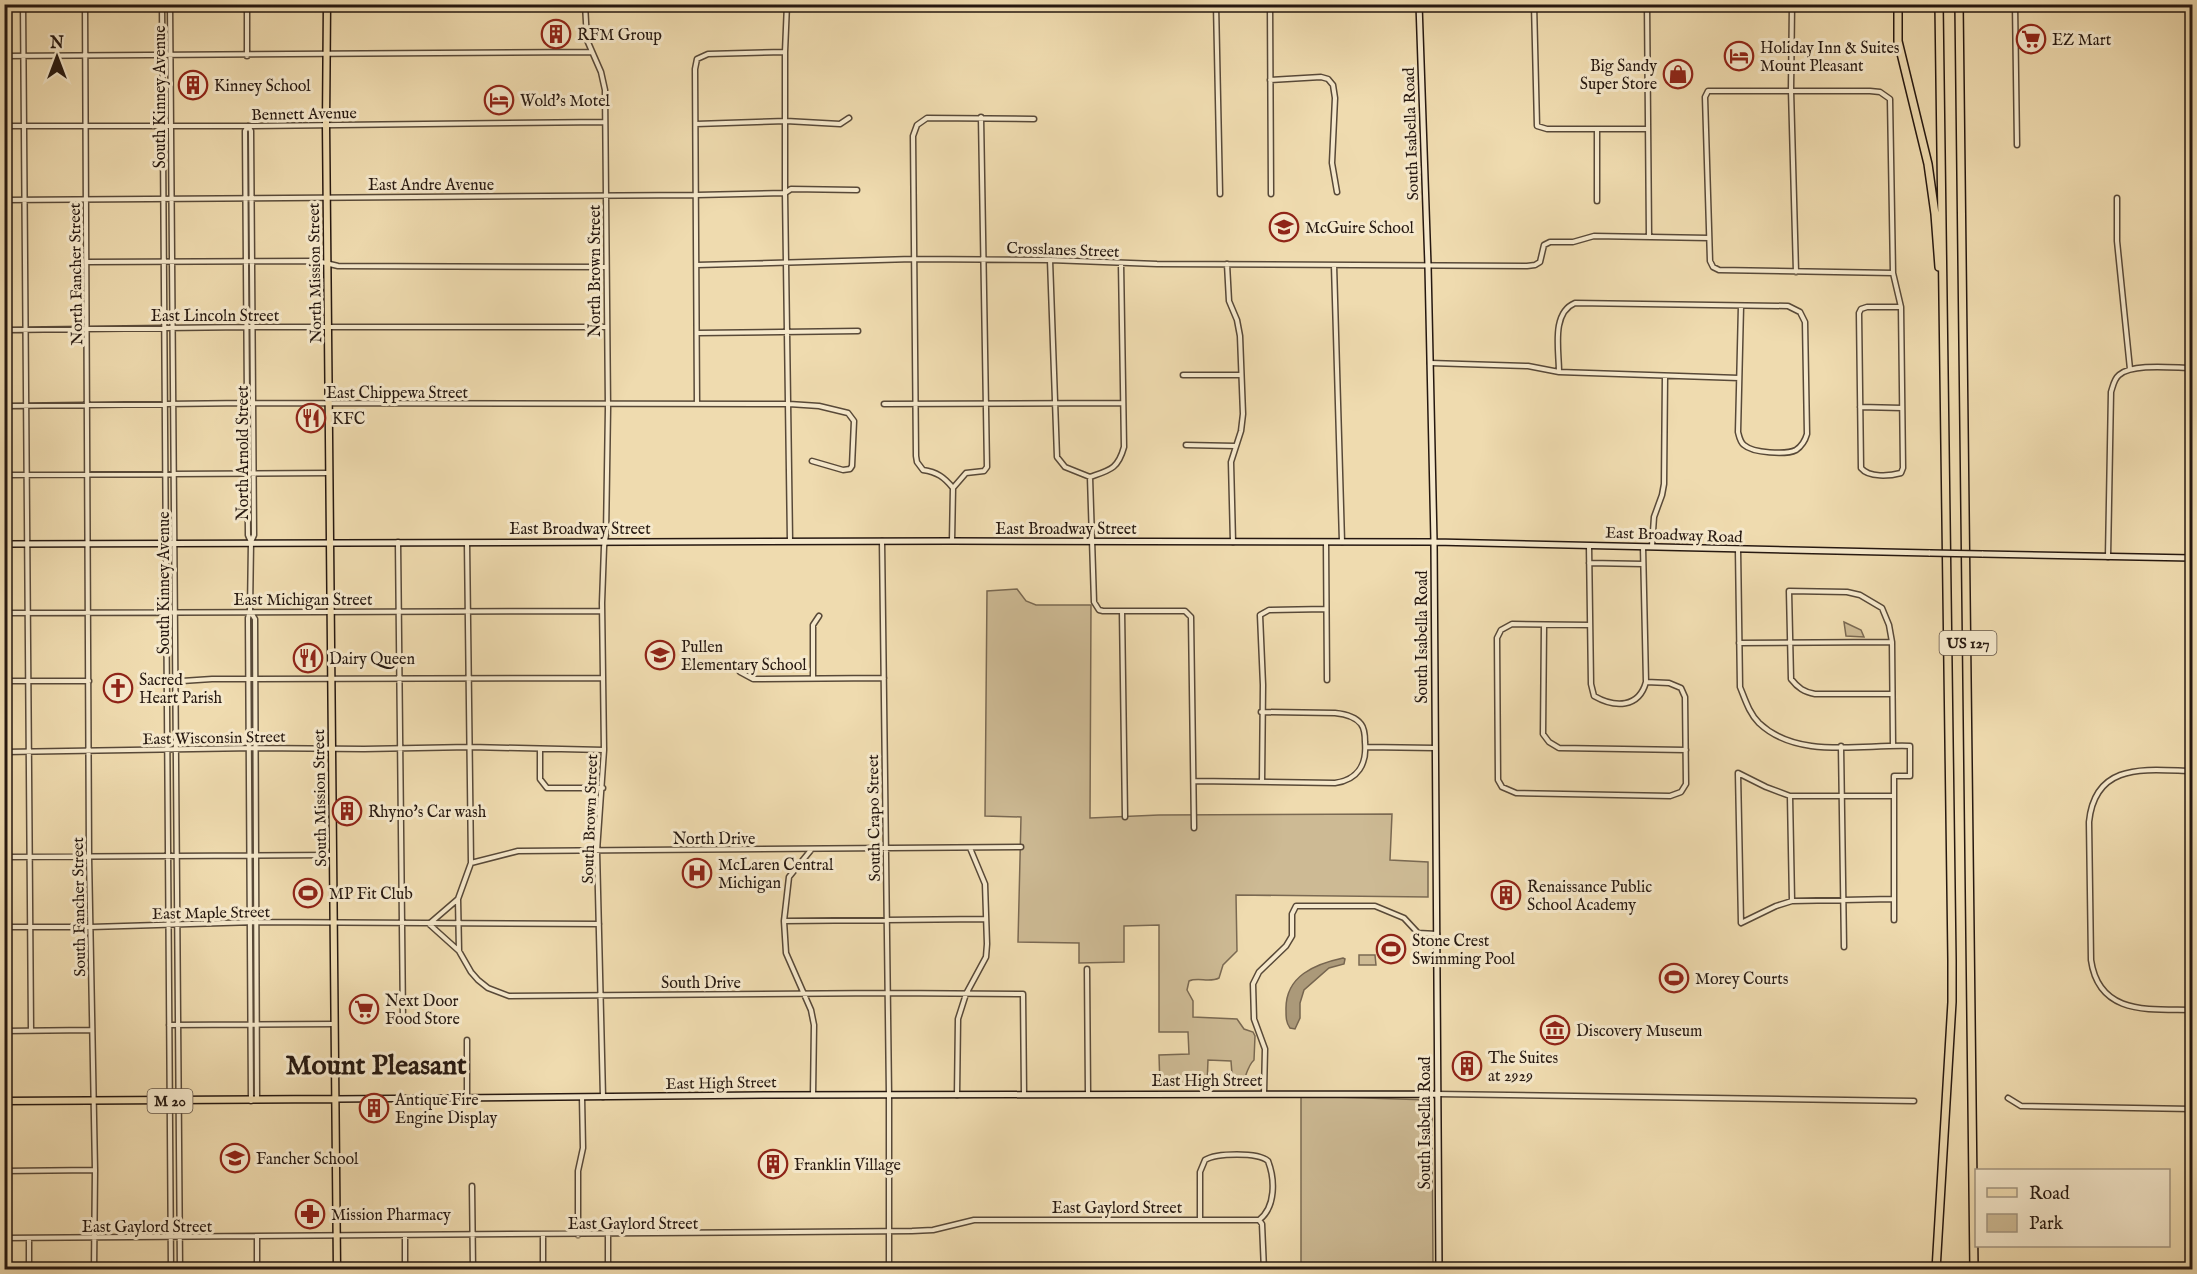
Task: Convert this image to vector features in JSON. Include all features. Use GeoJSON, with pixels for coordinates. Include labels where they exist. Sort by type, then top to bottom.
{"type":"FeatureCollection","features":[{"type":"Feature","properties":{"kind":"highway"},"geometry":{"type":"LineString","coordinates":[[1898,4],[1898,41],[1928,164],[1943,289]]}},
{"type":"Feature","properties":{"kind":"highway","name":"US 127"},"geometry":{"type":"LineString","coordinates":[[1936,1269],[1952,960],[1940,4]]}},
{"type":"Feature","properties":{"kind":"highway","name":"US 127"},"geometry":{"type":"LineString","coordinates":[[1959,4],[1974,1269]]}},
{"type":"Feature","properties":{"kind":"highway"},"geometry":{"type":"LineString","coordinates":[[2099,4],[2193,6]]}},
{"type":"Feature","properties":{"kind":"main road","name":"North Mission Street"},"geometry":{"type":"LineString","coordinates":[[327,4],[326,196],[330,542]]}},
{"type":"Feature","properties":{"kind":"main road","name":"South Mission Street"},"geometry":{"type":"LineString","coordinates":[[330,542],[337,1269]]}},
{"type":"Feature","properties":{"kind":"main road","name":"East High Street"},"geometry":{"type":"LineString","coordinates":[[4,1101],[335,1099]]}},
{"type":"Feature","properties":{"kind":"street"},"geometry":{"type":"LineString","coordinates":[[23,4],[22,126],[31,1030]]}},
{"type":"Feature","properties":{"kind":"street","name":"North Fancher Street"},"geometry":{"type":"LineString","coordinates":[[85,4],[88,544]]}},
{"type":"Feature","properties":{"kind":"street","name":"South Kinney Avenue"},"geometry":{"type":"LineString","coordinates":[[162,4],[171,1269]]}},
{"type":"Feature","properties":{"kind":"street","name":"South Kinney Avenue"},"geometry":{"type":"LineString","coordinates":[[170,4],[180,1269]]}},
{"type":"Feature","properties":{"kind":"street"},"geometry":{"type":"LineString","coordinates":[[247,4],[247,56]]}},
{"type":"Feature","properties":{"kind":"street","name":"North Brown Street"},"geometry":{"type":"LineString","coordinates":[[585,4],[585,28],[591,52],[603,80],[608,403],[605,542]]}},
{"type":"Feature","properties":{"kind":"street"},"geometry":{"type":"LineString","coordinates":[[788,4],[785,52],[790,541]]}},
{"type":"Feature","properties":{"kind":"street"},"geometry":{"type":"LineString","coordinates":[[1216,4],[1220,194]]}},
{"type":"Feature","properties":{"kind":"street"},"geometry":{"type":"LineString","coordinates":[[1270,4],[1271,194]]}},
{"type":"Feature","properties":{"kind":"street","name":"South Isabella Road"},"geometry":{"type":"LineString","coordinates":[[1419,4],[1434,542],[1439,1269]]}},
{"type":"Feature","properties":{"kind":"street"},"geometry":{"type":"LineString","coordinates":[[1534,4],[1537,126],[1546,129],[1648,129]]}},
{"type":"Feature","properties":{"kind":"street"},"geometry":{"type":"LineString","coordinates":[[1647,4],[1649,237],[1709,238]]}},
{"type":"Feature","properties":{"kind":"street"},"geometry":{"type":"LineString","coordinates":[[1791,4],[1796,272]]}},
{"type":"Feature","properties":{"kind":"street"},"geometry":{"type":"LineString","coordinates":[[2015,4],[2017,145]]}},
{"type":"Feature","properties":{"kind":"street"},"geometry":{"type":"LineString","coordinates":[[4,56],[591,52]]}},
{"type":"Feature","properties":{"kind":"street"},"geometry":{"type":"LineString","coordinates":[[697,404],[698,265],[695,69],[697,59],[708,54],[785,52]]}},
{"type":"Feature","properties":{"kind":"street"},"geometry":{"type":"LineString","coordinates":[[1270,80],[1321,77],[1328,79],[1333,85],[1335,98],[1332,163],[1337,192]]}},
{"type":"Feature","properties":{"kind":"street"},"geometry":{"type":"LineString","coordinates":[[1893,273],[1715,269],[1710,261],[1709,238],[1705,97],[1708,92],[1870,91],[1886,94],[1890,99],[1893,273],[1901,307],[1903,468],[1901,473],[1869,475],[1861,468],[1859,313],[1861,309],[1867,307],[1901,307]]}},
{"type":"Feature","properties":{"kind":"street"},"geometry":{"type":"LineString","coordinates":[[952,541],[953,488],[966,473],[984,471],[987,467],[981,117]]}},
{"type":"Feature","properties":{"kind":"street"},"geometry":{"type":"LineString","coordinates":[[696,124],[786,121],[840,124],[849,118]]}},
{"type":"Feature","properties":{"kind":"street"},"geometry":{"type":"LineString","coordinates":[[953,488],[944,477],[934,471],[923,470],[917,462],[913,136],[917,126],[927,118],[1034,119]]}},
{"type":"Feature","properties":{"kind":"street","name":"Bennett Avenue"},"geometry":{"type":"LineString","coordinates":[[4,126],[604,122]]}},
{"type":"Feature","properties":{"kind":"street","name":"North Arnold Street"},"geometry":{"type":"LineString","coordinates":[[248,126],[251,131],[254,403],[254,535],[251,542],[248,537],[245,198],[245,131],[248,126]]}},
{"type":"Feature","properties":{"kind":"street"},"geometry":{"type":"LineString","coordinates":[[1597,129],[1597,201]]}},
{"type":"Feature","properties":{"kind":"street","name":"East Andre Avenue"},"geometry":{"type":"LineString","coordinates":[[4,200],[697,195],[786,193],[791,189],[857,190]]}},
{"type":"Feature","properties":{"kind":"street"},"geometry":{"type":"LineString","coordinates":[[2117,198],[2118,250],[2130,369]]}},
{"type":"Feature","properties":{"kind":"street","name":"Crosslanes Street"},"geometry":{"type":"LineString","coordinates":[[698,265],[983,259],[1121,263],[1535,265],[1540,262],[1544,245],[1550,242],[1573,242],[1594,236],[1649,237]]}},
{"type":"Feature","properties":{"kind":"street"},"geometry":{"type":"LineString","coordinates":[[1050,260],[1057,457],[1065,467],[1090,477],[1111,470],[1121,459],[1124,447],[1121,263]]}},
{"type":"Feature","properties":{"kind":"street"},"geometry":{"type":"LineString","coordinates":[[86,262],[317,261],[338,266],[606,267]]}},
{"type":"Feature","properties":{"kind":"street"},"geometry":{"type":"LineString","coordinates":[[1227,264],[1229,301],[1239,327],[1241,375],[1242,423],[1231,469],[1233,542]]}},
{"type":"Feature","properties":{"kind":"street"},"geometry":{"type":"LineString","coordinates":[[1334,265],[1342,542]]}},
{"type":"Feature","properties":{"kind":"street"},"geometry":{"type":"LineString","coordinates":[[1559,372],[1559,324],[1565,308],[1575,303],[1788,306],[1800,312],[1807,330],[1807,434],[1802,446],[1794,451],[1760,451],[1742,444],[1738,432],[1741,306]]}},
{"type":"Feature","properties":{"kind":"street","name":"East Lincoln Street"},"geometry":{"type":"LineString","coordinates":[[4,330],[606,327]]}},
{"type":"Feature","properties":{"kind":"street"},"geometry":{"type":"LineString","coordinates":[[698,333],[858,331]]}},
{"type":"Feature","properties":{"kind":"street"},"geometry":{"type":"LineString","coordinates":[[1430,363],[1528,366],[1559,372],[1740,378]]}},
{"type":"Feature","properties":{"kind":"street"},"geometry":{"type":"LineString","coordinates":[[2108,557],[2111,392],[2119,375],[2130,369],[2193,368]]}},
{"type":"Feature","properties":{"kind":"street"},"geometry":{"type":"LineString","coordinates":[[1184,375],[1241,375]]}},
{"type":"Feature","properties":{"kind":"street"},"geometry":{"type":"LineString","coordinates":[[1652,546],[1654,517],[1664,484],[1665,376]]}},
{"type":"Feature","properties":{"kind":"street","name":"East Chippewa Street"},"geometry":{"type":"LineString","coordinates":[[4,406],[247,403],[789,404],[830,408],[848,413],[854,421],[850,469],[843,470],[812,461]]}},
{"type":"Feature","properties":{"kind":"street"},"geometry":{"type":"LineString","coordinates":[[884,404],[1123,403]]}},
{"type":"Feature","properties":{"kind":"street"},"geometry":{"type":"LineString","coordinates":[[1860,407],[1902,408]]}},
{"type":"Feature","properties":{"kind":"street"},"geometry":{"type":"LineString","coordinates":[[1186,446],[1235,446]]}},
{"type":"Feature","properties":{"kind":"street"},"geometry":{"type":"LineString","coordinates":[[4,475],[329,472]]}},
{"type":"Feature","properties":{"kind":"street"},"geometry":{"type":"LineString","coordinates":[[1090,477],[1094,602],[1099,610],[1181,611],[1188,614],[1191,622],[1194,828]]}},
{"type":"Feature","properties":{"kind":"street","name":"South Crapo Street"},"geometry":{"type":"LineString","coordinates":[[882,541],[890,1269]]}},
{"type":"Feature","properties":{"kind":"street"},"geometry":{"type":"LineString","coordinates":[[251,542],[248,679],[251,1024],[254,1101]]}},
{"type":"Feature","properties":{"kind":"street"},"geometry":{"type":"LineString","coordinates":[[398,542],[403,1021]]}},
{"type":"Feature","properties":{"kind":"street"},"geometry":{"type":"LineString","coordinates":[[458,923],[458,899],[471,863],[467,542]]}},
{"type":"Feature","properties":{"kind":"street","name":"South Brown Street"},"geometry":{"type":"LineString","coordinates":[[603,1097],[597,825],[603,788],[602,611],[605,542]]}},
{"type":"Feature","properties":{"kind":"street","name":"East Broadway Road"},"geometry":{"type":"LineString","coordinates":[[1156,542],[1434,542],[2193,558]]}},
{"type":"Feature","properties":{"kind":"street","name":"East Broadway Street"},"geometry":{"type":"LineString","coordinates":[[4,544],[1156,542]]}},
{"type":"Feature","properties":{"kind":"street"},"geometry":{"type":"LineString","coordinates":[[1326,542],[1327,680]]}},
{"type":"Feature","properties":{"kind":"street","name":"South Fancher Street"},"geometry":{"type":"LineString","coordinates":[[88,544],[89,857],[95,1170],[94,1269]]}},
{"type":"Feature","properties":{"kind":"street"},"geometry":{"type":"LineString","coordinates":[[1589,545],[1591,684],[1594,696],[1605,702],[1635,702],[1643,694],[1646,682],[1643,546]]}},
{"type":"Feature","properties":{"kind":"street"},"geometry":{"type":"LineString","coordinates":[[1738,549],[1740,687],[1748,708],[1759,723],[1788,741],[1802,745],[1910,746],[1910,776],[1894,776],[1894,920]]}},
{"type":"Feature","properties":{"kind":"street"},"geometry":{"type":"LineString","coordinates":[[1589,563],[1643,564]]}},
{"type":"Feature","properties":{"kind":"street"},"geometry":{"type":"LineString","coordinates":[[1891,694],[1815,694],[1805,692],[1796,685],[1791,679],[1789,591],[1846,592],[1871,600],[1882,608],[1889,625],[1892,642],[1893,745]]}},
{"type":"Feature","properties":{"kind":"street"},"geometry":{"type":"LineString","coordinates":[[1262,782],[1263,685],[1260,615],[1269,610],[1326,609]]}},
{"type":"Feature","properties":{"kind":"street"},"geometry":{"type":"LineString","coordinates":[[250,611],[255,619],[257,1024],[254,1101]]}},
{"type":"Feature","properties":{"kind":"street","name":"East Michigan Street"},"geometry":{"type":"LineString","coordinates":[[4,613],[602,611]]}},
{"type":"Feature","properties":{"kind":"street"},"geometry":{"type":"LineString","coordinates":[[1122,611],[1125,818]]}},
{"type":"Feature","properties":{"kind":"street"},"geometry":{"type":"LineString","coordinates":[[813,678],[813,626],[819,616]]}},
{"type":"Feature","properties":{"kind":"street"},"geometry":{"type":"LineString","coordinates":[[1590,625],[1512,624],[1501,630],[1497,638],[1497,748],[1498,780],[1503,787],[1516,793],[1670,796],[1682,792],[1686,784],[1685,697],[1681,688],[1669,683],[1646,682]]}},
{"type":"Feature","properties":{"kind":"street"},"geometry":{"type":"LineString","coordinates":[[1544,626],[1543,734],[1549,742],[1559,748],[1686,750]]}},
{"type":"Feature","properties":{"kind":"street"},"geometry":{"type":"LineString","coordinates":[[1739,643],[1892,642]]}},
{"type":"Feature","properties":{"kind":"street"},"geometry":{"type":"LineString","coordinates":[[740,672],[753,679],[884,678]]}},
{"type":"Feature","properties":{"kind":"street"},"geometry":{"type":"LineString","coordinates":[[167,682],[248,679],[603,678]]}},
{"type":"Feature","properties":{"kind":"street"},"geometry":{"type":"LineString","coordinates":[[4,681],[90,681]]}},
{"type":"Feature","properties":{"kind":"street"},"geometry":{"type":"LineString","coordinates":[[1194,781],[1335,783],[1350,779],[1361,769],[1366,747],[1364,730],[1355,719],[1344,714],[1261,712]]}},
{"type":"Feature","properties":{"kind":"street"},"geometry":{"type":"LineString","coordinates":[[1841,746],[1844,947]]}},
{"type":"Feature","properties":{"kind":"street","name":"East Wisconsin Street"},"geometry":{"type":"LineString","coordinates":[[4,752],[167,748],[470,747],[604,750]]}},
{"type":"Feature","properties":{"kind":"street"},"geometry":{"type":"LineString","coordinates":[[1366,747],[1435,748]]}},
{"type":"Feature","properties":{"kind":"street"},"geometry":{"type":"LineString","coordinates":[[540,749],[540,779],[547,788],[603,788]]}},
{"type":"Feature","properties":{"kind":"street"},"geometry":{"type":"LineString","coordinates":[[2193,771],[2139,770],[2121,774],[2104,785],[2098,793],[2093,802],[2089,822],[2091,960],[2096,980],[2107,995],[2125,1006],[2193,1010]]}},
{"type":"Feature","properties":{"kind":"street"},"geometry":{"type":"LineString","coordinates":[[1893,796],[1790,796],[1738,773],[1741,923],[1792,901],[1893,899]]}},
{"type":"Feature","properties":{"kind":"street"},"geometry":{"type":"LineString","coordinates":[[1790,796],[1792,901]]}},
{"type":"Feature","properties":{"kind":"street","name":"North Drive"},"geometry":{"type":"LineString","coordinates":[[471,863],[518,850],[1021,847]]}},
{"type":"Feature","properties":{"kind":"street"},"geometry":{"type":"LineString","coordinates":[[957,1095],[958,1019],[966,994],[986,957],[985,885],[970,848]]}},
{"type":"Feature","properties":{"kind":"street"},"geometry":{"type":"LineString","coordinates":[[811,849],[789,877],[784,921],[786,953],[811,1010],[814,1025],[813,1095]]}},
{"type":"Feature","properties":{"kind":"street"},"geometry":{"type":"LineString","coordinates":[[4,857],[333,855]]}},
{"type":"Feature","properties":{"kind":"street"},"geometry":{"type":"LineString","coordinates":[[458,899],[429,924],[459,951]]}},
{"type":"Feature","properties":{"kind":"street"},"geometry":{"type":"LineString","coordinates":[[1264,1093],[1264,1049],[1254,1019],[1253,984],[1259,972],[1286,946],[1292,936],[1292,914],[1296,906],[1375,906],[1404,918],[1418,933],[1437,934]]}},
{"type":"Feature","properties":{"kind":"street"},"geometry":{"type":"LineString","coordinates":[[784,921],[986,920]]}},
{"type":"Feature","properties":{"kind":"street","name":"East Maple Street"},"geometry":{"type":"LineString","coordinates":[[4,927],[256,922],[599,924]]}},
{"type":"Feature","properties":{"kind":"street","name":"South Drive"},"geometry":{"type":"LineString","coordinates":[[458,923],[459,951],[471,972],[478,980],[509,996],[1023,994],[1024,1094]]}},
{"type":"Feature","properties":{"kind":"street"},"geometry":{"type":"LineString","coordinates":[[1087,969],[1088,1094]]}},
{"type":"Feature","properties":{"kind":"street"},"geometry":{"type":"LineString","coordinates":[[169,1025],[335,1024]]}},
{"type":"Feature","properties":{"kind":"street"},"geometry":{"type":"LineString","coordinates":[[4,1031],[92,1030]]}},
{"type":"Feature","properties":{"kind":"street"},"geometry":{"type":"LineString","coordinates":[[467,1040],[467,1097]]}},
{"type":"Feature","properties":{"kind":"street","name":"East High Street"},"geometry":{"type":"LineString","coordinates":[[335,1099],[1024,1094],[1437,1094]]}},
{"type":"Feature","properties":{"kind":"street"},"geometry":{"type":"LineString","coordinates":[[1437,1094],[1914,1101]]}},
{"type":"Feature","properties":{"kind":"street"},"geometry":{"type":"LineString","coordinates":[[578,1235],[578,1171],[583,1148],[582,1097]]}},
{"type":"Feature","properties":{"kind":"street"},"geometry":{"type":"LineString","coordinates":[[2008,1098],[2021,1106],[2193,1108]]}},
{"type":"Feature","properties":{"kind":"street"},"geometry":{"type":"LineString","coordinates":[[1200,1219],[1200,1172],[1205,1160],[1216,1155],[1257,1155],[1268,1161],[1272,1179],[1270,1206],[1259,1220],[1262,1224],[1264,1269]]}},
{"type":"Feature","properties":{"kind":"street"},"geometry":{"type":"LineString","coordinates":[[4,1171],[95,1170]]}},
{"type":"Feature","properties":{"kind":"street"},"geometry":{"type":"LineString","coordinates":[[472,1186],[473,1269]]}},
{"type":"Feature","properties":{"kind":"street","name":"East Gaylord Street"},"geometry":{"type":"LineString","coordinates":[[4,1238],[890,1232],[933,1230],[974,1220],[1259,1220]]}},
{"type":"Feature","properties":{"kind":"street"},"geometry":{"type":"LineString","coordinates":[[543,1235],[543,1269]]}},
{"type":"Feature","properties":{"kind":"street"},"geometry":{"type":"LineString","coordinates":[[608,1235],[608,1269]]}},
{"type":"Feature","properties":{"kind":"street"},"geometry":{"type":"LineString","coordinates":[[405,1236],[405,1269]]}},
{"type":"Feature","properties":{"kind":"street"},"geometry":{"type":"LineString","coordinates":[[29,1238],[29,1269]]}},
{"type":"Feature","properties":{"kind":"street"},"geometry":{"type":"LineString","coordinates":[[256,1269],[257,1238]]}},
{"type":"Feature","properties":{"kind":"green space"},"geometry":{"type":"Polygon","coordinates":[[[1017,589],[1026,601],[1036,605],[1091,605],[1090,818],[1159,815],[1392,814],[1390,860],[1428,862],[1428,897],[1236,895],[1237,951],[1223,965],[1219,978],[1189,981],[1187,990],[1193,1001],[1193,1017],[1237,1019],[1244,1029],[1253,1032],[1255,1036],[1254,1060],[1241,1087],[1233,1087],[1231,1061],[1208,1060],[1207,1086],[1160,1087],[1159,1055],[1189,1054],[1188,1032],[1159,1032],[1159,925],[1124,926],[1124,962],[1079,963],[1079,943],[1018,942],[1021,817],[985,816],[987,591],[1017,589]]]}},
{"type":"Feature","properties":{"kind":"green space"},"geometry":{"type":"Polygon","coordinates":[[[1844,622],[1861,630],[1864,637],[1846,636],[1844,622]]]}},
{"type":"Feature","properties":{"kind":"green space"},"geometry":{"type":"Polygon","coordinates":[[[1359,955],[1375,955],[1376,965],[1359,965],[1359,955]]]}},
{"type":"Feature","properties":{"kind":"green space"},"geometry":{"type":"Polygon","coordinates":[[[1301,1096],[1430,1100],[1432,1104],[1433,1269],[1301,1270],[1301,1096]]]}},
{"type":"Feature","properties":{"kind":"shaded area"},"geometry":{"type":"Polygon","coordinates":[[[1345,959],[1344,964],[1329,968],[1304,990],[1300,1003],[1300,1018],[1295,1029],[1290,1028],[1286,1017],[1287,998],[1296,980],[1312,968],[1345,959]]]}},
{"type":"Feature","properties":{"kind":"place","name":"RFM Group"},"geometry":{"type":"Point","coordinates":[556,34]}},
{"type":"Feature","properties":{"kind":"place","name":"EZ Mart"},"geometry":{"type":"Point","coordinates":[2031,39]}},
{"type":"Feature","properties":{"kind":"place","name":"Holiday Inn & Suites Mount Pleasant"},"geometry":{"type":"Point","coordinates":[1739,56]}},
{"type":"Feature","properties":{"kind":"place","name":"Big Sandy Super Store"},"geometry":{"type":"Point","coordinates":[1678,74]}},
{"type":"Feature","properties":{"kind":"place","name":"Kinney School"},"geometry":{"type":"Point","coordinates":[193,85]}},
{"type":"Feature","properties":{"kind":"place","name":"Wold's Motel"},"geometry":{"type":"Point","coordinates":[499,100]}},
{"type":"Feature","properties":{"kind":"place","name":"McGuire School"},"geometry":{"type":"Point","coordinates":[1284,227]}},
{"type":"Feature","properties":{"kind":"place","name":"KFC"},"geometry":{"type":"Point","coordinates":[311,418]}},
{"type":"Feature","properties":{"kind":"place","name":"Pullen Elementary School"},"geometry":{"type":"Point","coordinates":[660,655]}},
{"type":"Feature","properties":{"kind":"place","name":"Dairy Queen"},"geometry":{"type":"Point","coordinates":[308,658]}},
{"type":"Feature","properties":{"kind":"place","name":"Sacred Heart Parish"},"geometry":{"type":"Point","coordinates":[118,688]}},
{"type":"Feature","properties":{"kind":"place","name":"Rhyno's Car wash"},"geometry":{"type":"Point","coordinates":[347,811]}},
{"type":"Feature","properties":{"kind":"place","name":"McLaren Central Michigan"},"geometry":{"type":"Point","coordinates":[697,873]}},
{"type":"Feature","properties":{"kind":"place","name":"MP Fit Club"},"geometry":{"type":"Point","coordinates":[308,893]}},
{"type":"Feature","properties":{"kind":"place","name":"Renaissance Public School Academy"},"geometry":{"type":"Point","coordinates":[1506,895]}},
{"type":"Feature","properties":{"kind":"place","name":"Stone Crest Swimming Pool"},"geometry":{"type":"Point","coordinates":[1391,949]}},
{"type":"Feature","properties":{"kind":"place","name":"Morey Courts"},"geometry":{"type":"Point","coordinates":[1674,978]}},
{"type":"Feature","properties":{"kind":"place","name":"Next Door Food Store"},"geometry":{"type":"Point","coordinates":[364,1009]}},
{"type":"Feature","properties":{"kind":"place","name":"Discovery Museum"},"geometry":{"type":"Point","coordinates":[1555,1030]}},
{"type":"Feature","properties":{"kind":"place","name":"The Suites at 2929"},"geometry":{"type":"Point","coordinates":[1467,1066]}},
{"type":"Feature","properties":{"kind":"place","name":"Antique Fire Engine Display"},"geometry":{"type":"Point","coordinates":[374,1108]}},
{"type":"Feature","properties":{"kind":"place","name":"Fancher School"},"geometry":{"type":"Point","coordinates":[235,1158]}},
{"type":"Feature","properties":{"kind":"place","name":"Franklin Village"},"geometry":{"type":"Point","coordinates":[773,1164]}},
{"type":"Feature","properties":{"kind":"place","name":"Mission Pharmacy"},"geometry":{"type":"Point","coordinates":[310,1214]}},
{"type":"Feature","properties":{"kind":"district","name":"Mount Pleasant"},"geometry":{"type":"Point","coordinates":[376,1064]}}]}
